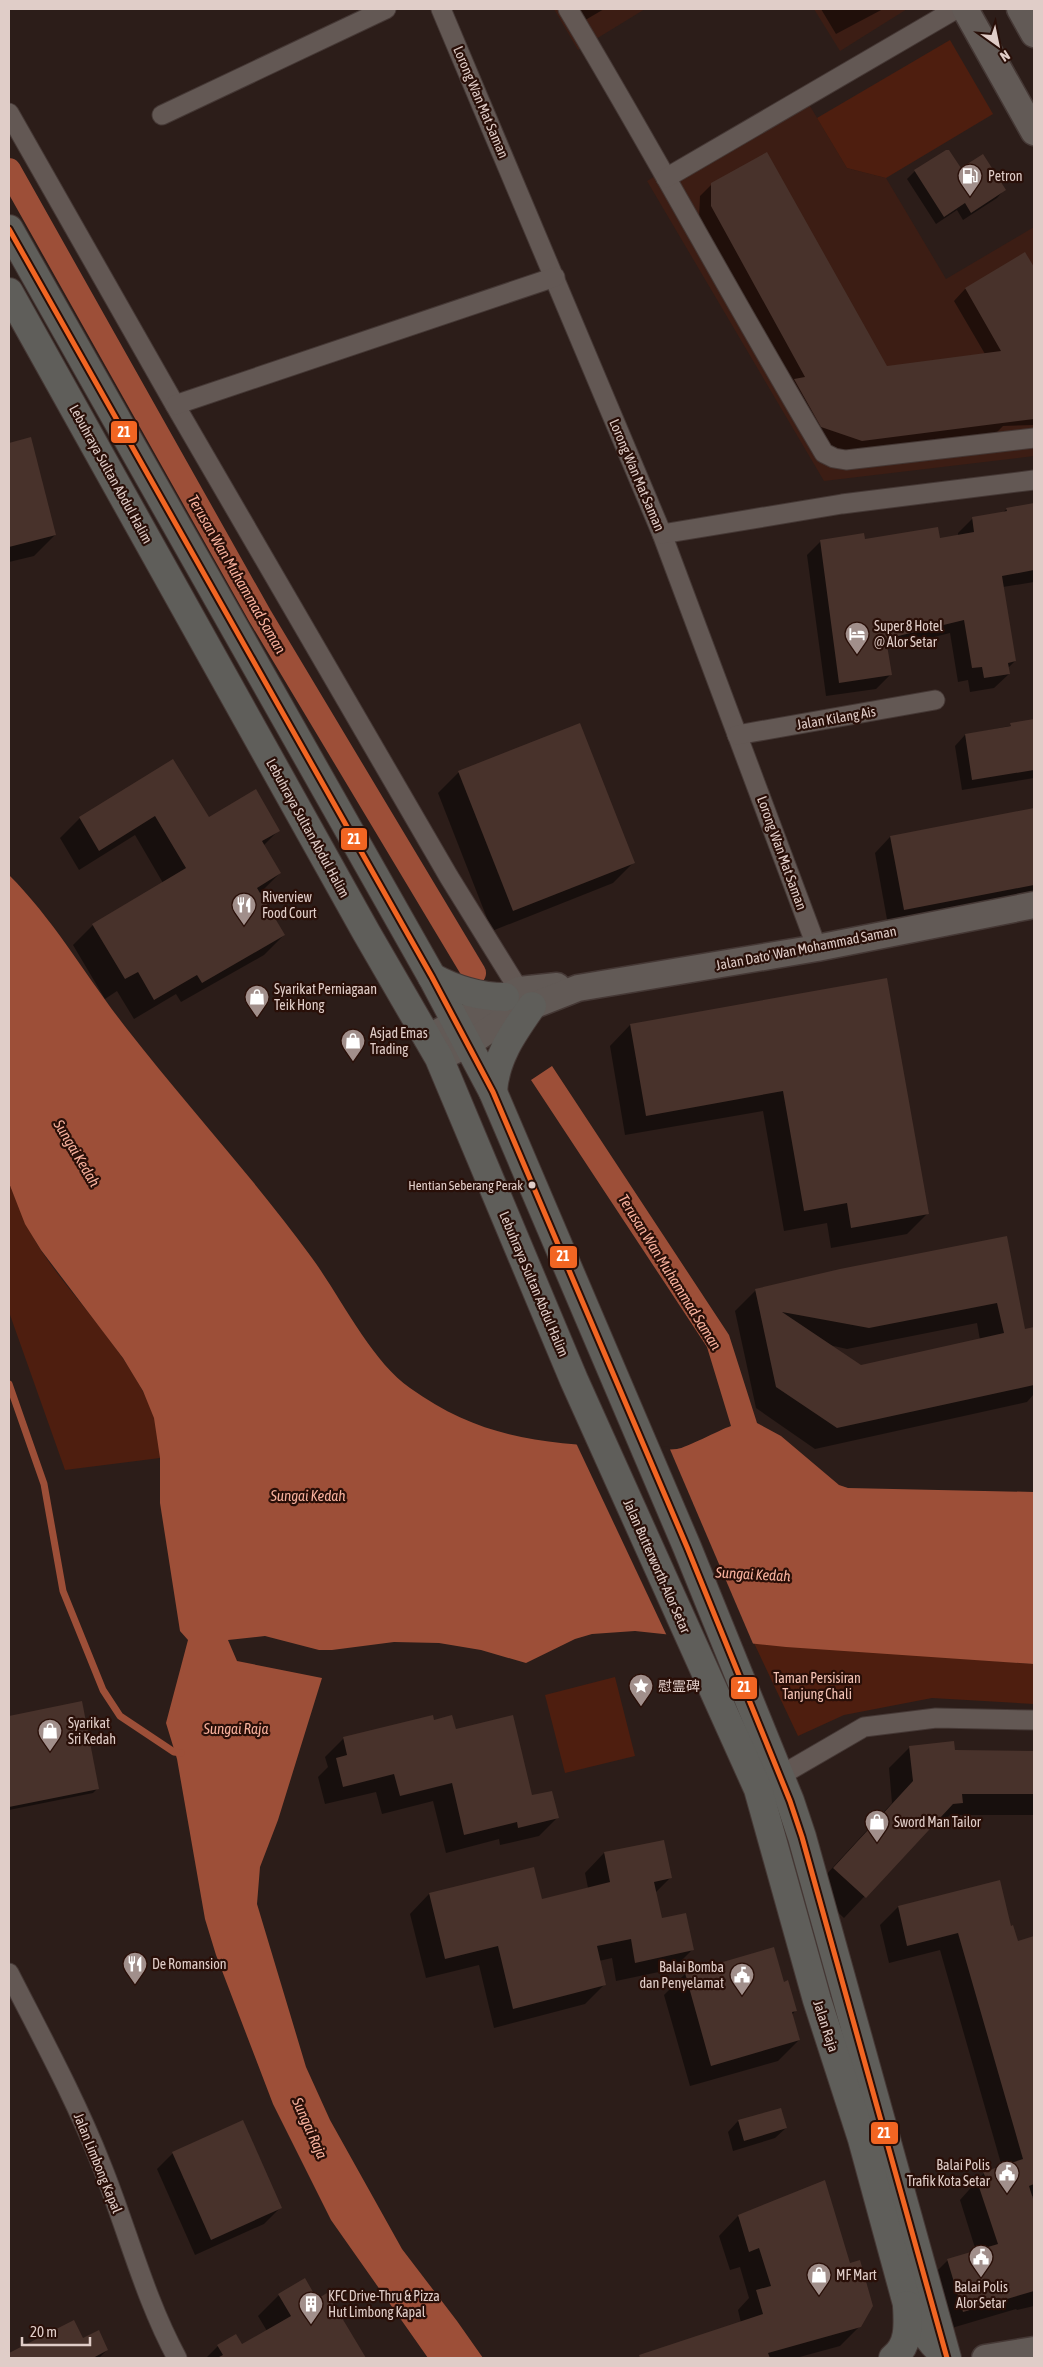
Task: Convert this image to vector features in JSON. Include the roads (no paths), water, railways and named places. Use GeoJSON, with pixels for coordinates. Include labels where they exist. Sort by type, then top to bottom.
{"type":"FeatureCollection","features":[{"type":"Feature","properties":{"kind":"main road"},"geometry":{"type":"LineString","coordinates":[[9,229],[432,977],[493,1092]]}},
{"type":"Feature","properties":{"kind":"main road","name":"Lebuhraya Sultan Abdul Halim"},"geometry":{"type":"LineString","coordinates":[[9,292],[366,932],[433,1048],[574,1380]]}},
{"type":"Feature","properties":{"kind":"main road"},"geometry":{"type":"LineString","coordinates":[[432,977],[454,988],[476,995],[519,998],[515,1029],[499,1060],[494,1075],[493,1092]]}},
{"type":"Feature","properties":{"kind":"main road","name":"Jalan Raja"},"geometry":{"type":"LineString","coordinates":[[493,1092],[781,1776],[802,1837],[948,2358]]}},
{"type":"Feature","properties":{"kind":"main road","name":"Jalan Butterworth-Alor Setar"},"geometry":{"type":"LineString","coordinates":[[574,1380],[740,1751]]}},
{"type":"Feature","properties":{"kind":"main road","name":"Jalan Raja"},"geometry":{"type":"LineString","coordinates":[[740,1751],[758,1789],[817,2000],[862,2139],[907,2304]]}},
{"type":"Feature","properties":{"kind":"main road"},"geometry":{"type":"LineString","coordinates":[[907,2304],[918,2326],[928,2340],[948,2358]]}},
{"type":"Feature","properties":{"kind":"main road"},"geometry":{"type":"LineString","coordinates":[[893,2358],[902,2349],[906,2339],[908,2326],[907,2304]]}},
{"type":"Feature","properties":{"kind":"street"},"geometry":{"type":"LineString","coordinates":[[162,114],[386,9]]}},
{"type":"Feature","properties":{"kind":"street","name":"Lorong Wan Mat Saman"},"geometry":{"type":"LineString","coordinates":[[441,9],[662,534],[817,948]]}},
{"type":"Feature","properties":{"kind":"street"},"geometry":{"type":"LineString","coordinates":[[568,9],[618,91],[824,452],[834,458],[846,460],[1034,438]]}},
{"type":"Feature","properties":{"kind":"street"},"geometry":{"type":"LineString","coordinates":[[666,178],[956,9]]}},
{"type":"Feature","properties":{"kind":"street"},"geometry":{"type":"LineString","coordinates":[[965,9],[1034,132]]}},
{"type":"Feature","properties":{"kind":"street"},"geometry":{"type":"LineString","coordinates":[[1020,9],[1034,34]]}},
{"type":"Feature","properties":{"kind":"street"},"geometry":{"type":"LineString","coordinates":[[9,113],[175,405],[519,998]]}},
{"type":"Feature","properties":{"kind":"street"},"geometry":{"type":"LineString","coordinates":[[175,405],[555,277]]}},
{"type":"Feature","properties":{"kind":"street"},"geometry":{"type":"LineString","coordinates":[[662,534],[842,504],[1034,480]]}},
{"type":"Feature","properties":{"kind":"street","name":"Jalan Kilang Ais"},"geometry":{"type":"LineString","coordinates":[[737,735],[935,700]]}},
{"type":"Feature","properties":{"kind":"street","name":"Jalan Dato' Wan Mohammad Saman"},"geometry":{"type":"LineString","coordinates":[[433,1048],[462,1034],[499,1023],[519,998],[817,948],[1034,905]]}},
{"type":"Feature","properties":{"kind":"street"},"geometry":{"type":"LineString","coordinates":[[758,1789],[864,1727],[936,1718],[1034,1720]]}},
{"type":"Feature","properties":{"kind":"street","name":"Jalan Limbong Kapal"},"geometry":{"type":"LineString","coordinates":[[9,1973],[65,2084],[101,2164],[142,2276],[177,2358]]}},
{"type":"Feature","properties":{"kind":"street"},"geometry":{"type":"LineString","coordinates":[[985,2358],[1034,2350]]}},
{"type":"Feature","properties":{"kind":"water","name":"Sungai Kedah"},"geometry":{"type":"Polygon","coordinates":[[[9,875],[56,930],[127,1029],[290,1228],[323,1273],[382,1362],[410,1388],[435,1404],[460,1417],[511,1435],[592,1446],[656,1450],[677,1449],[688,1446],[731,1426],[707,1347],[531,1080],[552,1066],[729,1335],[757,1423],[781,1436],[839,1485],[848,1488],[1034,1492],[1034,1664],[786,1647],[635,1631],[592,1634],[575,1639],[526,1663],[481,1650],[439,1643],[394,1642],[319,1650],[265,1636],[228,1640],[237,1661],[322,1678],[278,1820],[260,1867],[257,1904],[306,2067],[330,2120],[402,2249],[483,2358],[428,2358],[331,2220],[273,2104],[216,1955],[205,1919],[177,1759],[166,1723],[188,1640],[180,1631],[160,1503],[160,1458],[154,1418],[143,1391],[123,1358],[41,1250],[25,1224],[9,1183],[9,875]]]}},
{"type":"Feature","properties":{"kind":"waterway","name":"Terusan Wan Muhammad Saman"},"geometry":{"type":"LineString","coordinates":[[9,170],[260,616],[474,973]]}},
{"type":"Feature","properties":{"kind":"waterway"},"geometry":{"type":"LineString","coordinates":[[9,1384],[44,1484],[63,1591],[103,1690],[120,1716],[174,1752],[181,1753]]}},
{"type":"Feature","properties":{"kind":"place","name":"Petron"},"geometry":{"type":"Point","coordinates":[970,197]}},
{"type":"Feature","properties":{"kind":"place","name":"Super 8 Hotel @ Alor Setar"},"geometry":{"type":"Point","coordinates":[857,655]}},
{"type":"Feature","properties":{"kind":"place","name":"Riverview Food Court"},"geometry":{"type":"Point","coordinates":[244,926]}},
{"type":"Feature","properties":{"kind":"place","name":"Syarikat Perniagaan Teik Hong"},"geometry":{"type":"Point","coordinates":[257,1018]}},
{"type":"Feature","properties":{"kind":"place","name":"Asjad Emas Trading"},"geometry":{"type":"Point","coordinates":[353,1062]}},
{"type":"Feature","properties":{"kind":"place","name":"Hentian Seberang Perak"},"geometry":{"type":"Point","coordinates":[532,1185]}},
{"type":"Feature","properties":{"kind":"place","name":"慰霊碑"},"geometry":{"type":"Point","coordinates":[641,1707]}},
{"type":"Feature","properties":{"kind":"place","name":"Syarikat Sri Kedah"},"geometry":{"type":"Point","coordinates":[50,1752]}},
{"type":"Feature","properties":{"kind":"place","name":"Sword Man Tailor"},"geometry":{"type":"Point","coordinates":[877,1843]}},
{"type":"Feature","properties":{"kind":"place","name":"De Romansion"},"geometry":{"type":"Point","coordinates":[135,1985]}},
{"type":"Feature","properties":{"kind":"place","name":"Balai Bomba dan Penyelamat"},"geometry":{"type":"Point","coordinates":[742,1996]}},
{"type":"Feature","properties":{"kind":"place","name":"Balai Polis Trafik Kota Setar"},"geometry":{"type":"Point","coordinates":[1007,2194]}},
{"type":"Feature","properties":{"kind":"place","name":"Balai Polis Alor Setar"},"geometry":{"type":"Point","coordinates":[981,2278]}},
{"type":"Feature","properties":{"kind":"place","name":"MF Mart"},"geometry":{"type":"Point","coordinates":[819,2296]}},
{"type":"Feature","properties":{"kind":"place","name":"KFC Drive-Thru & Pizza Hut Limbong Kapal"},"geometry":{"type":"Point","coordinates":[311,2325]}},
{"type":"Feature","properties":{"kind":"park label","name":"Taman Persisiran Tanjung Chali"},"geometry":{"type":"Point","coordinates":[817,1686]}},
{"type":"Feature","properties":{"kind":"water label","name":"Sungai Raja"},"geometry":{"type":"Point","coordinates":[236,1728]}},
{"type":"Feature","properties":{"kind":"water label","name":"Sungai Raja"},"geometry":{"type":"Point","coordinates":[310,2128]}}]}
